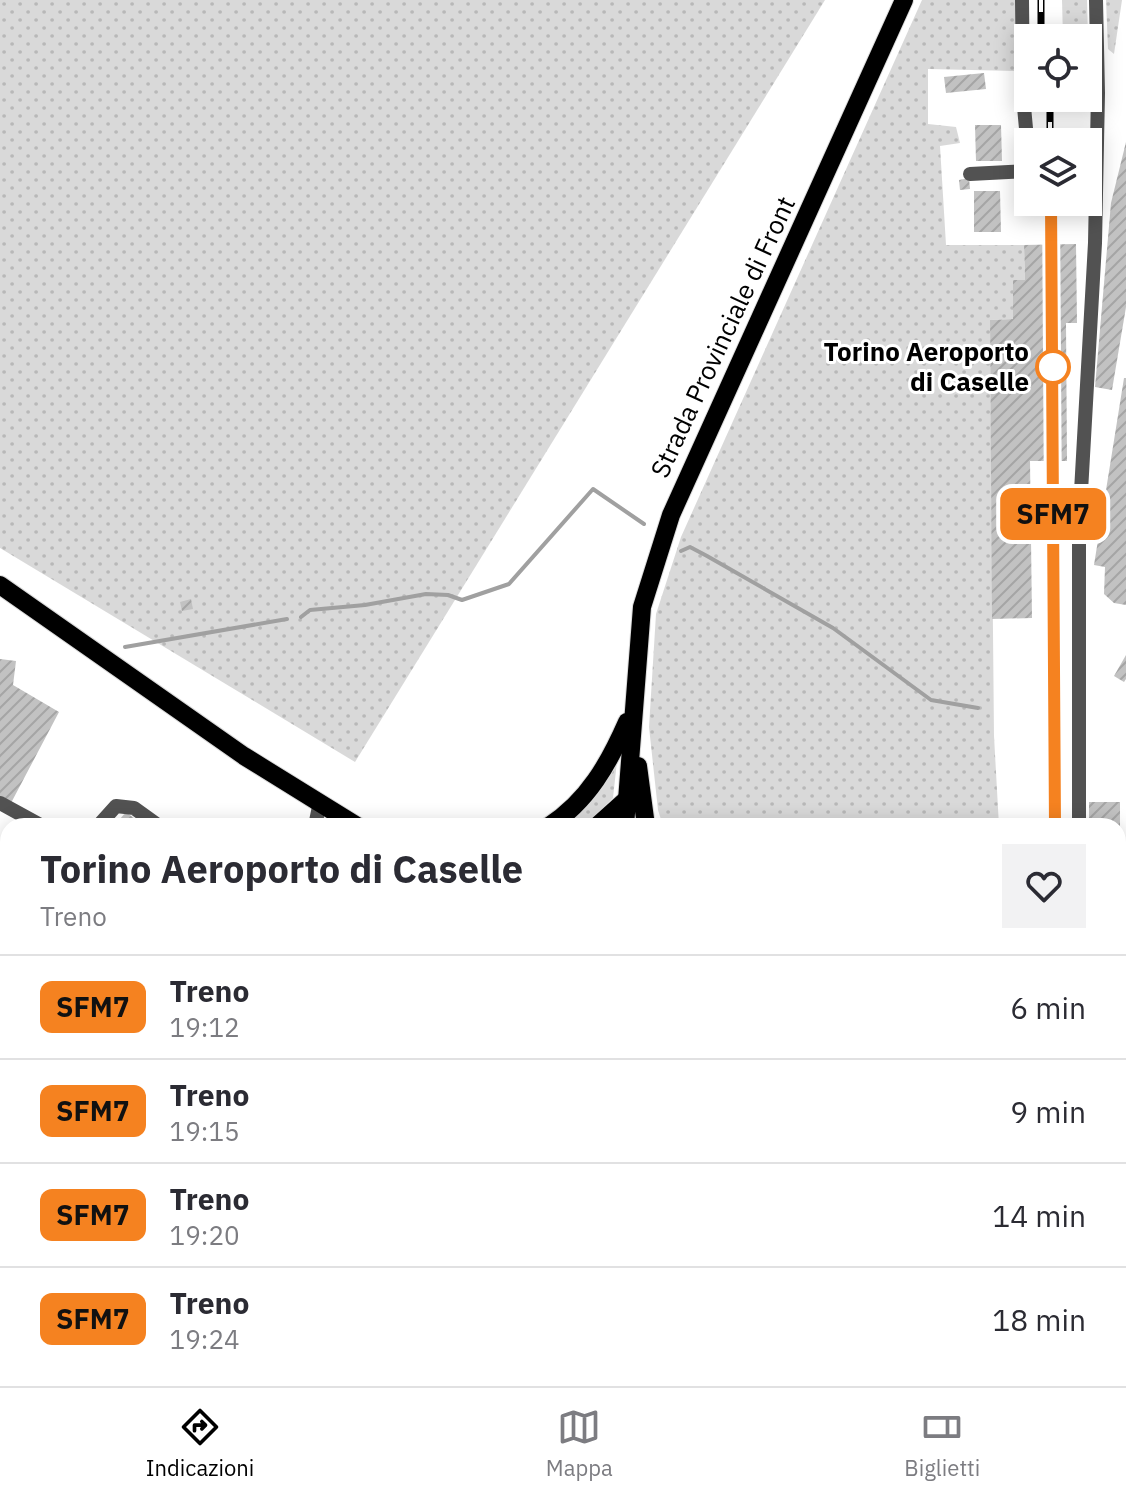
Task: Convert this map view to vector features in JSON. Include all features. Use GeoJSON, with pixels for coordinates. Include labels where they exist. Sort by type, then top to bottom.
{"type":"FeatureCollection","features":[{"type":"Feature","properties":{"kind":"main road","name":"Strada Provinciale di Front"},"geometry":{"type":"LineString","coordinates":[[634,709],[642,607],[671,515],[904,0]]}},
{"type":"Feature","properties":{"kind":"main road"},"geometry":{"type":"LineString","coordinates":[[0,585],[244,756],[345,818]]}},
{"type":"Feature","properties":{"kind":"main road"},"geometry":{"type":"LineString","coordinates":[[625,818],[634,709]]}},
{"type":"Feature","properties":{"kind":"main road"},"geometry":{"type":"LineString","coordinates":[[561,818],[596,783],[634,709]]}},
{"type":"Feature","properties":{"kind":"main road"},"geometry":{"type":"LineString","coordinates":[[634,709],[639,787],[645,818]]}},
{"type":"Feature","properties":{"kind":"main road"},"geometry":{"type":"LineString","coordinates":[[606,818],[626,800]]}},
{"type":"Feature","properties":{"kind":"street"},"geometry":{"type":"LineString","coordinates":[[970,174],[1026,171],[1028,150],[1023,96],[1022,0]]}},
{"type":"Feature","properties":{"kind":"street"},"geometry":{"type":"LineString","coordinates":[[1079,818],[1079,527],[1095,243],[1096,0]]}},
{"type":"Feature","properties":{"kind":"street"},"geometry":{"type":"LineString","coordinates":[[317,818],[320,802]]}},
{"type":"Feature","properties":{"kind":"street"},"geometry":{"type":"LineString","coordinates":[[0,803],[27,818]]}},
{"type":"Feature","properties":{"kind":"street"},"geometry":{"type":"LineString","coordinates":[[105,818],[116,806],[134,808],[148,818]]}},
{"type":"Feature","properties":{"kind":"shaded area"},"geometry":{"type":"Polygon","coordinates":[[[0,0],[825,0],[355,762],[0,548],[0,0]]]}},
{"type":"Feature","properties":{"kind":"shaded area"},"geometry":{"type":"Polygon","coordinates":[[[922,0],[1015,0],[1014,71],[928,69],[928,124],[956,127],[960,143],[940,146],[946,245],[1024,245],[1025,280],[1013,280],[1013,319],[990,320],[994,736],[999,818],[660,818],[649,727],[656,614],[681,537],[922,0]]]}},
{"type":"Feature","properties":{"kind":"shaded area"},"geometry":{"type":"Polygon","coordinates":[[[1062,0],[1087,0],[1088,24],[1063,24],[1062,0]]]}},
{"type":"Feature","properties":{"kind":"shaded area"},"geometry":{"type":"Polygon","coordinates":[[[1106,0],[1122,0],[1114,54],[1108,49],[1106,0]]]}},
{"type":"Feature","properties":{"kind":"shaded area"},"geometry":{"type":"Polygon","coordinates":[[[617,761],[613,798],[592,818],[572,818],[586,804],[617,761]]]}},
{"type":"Feature","properties":{"kind":"building"},"geometry":{"type":"Polygon","coordinates":[[[984,73],[986,89],[946,93],[944,77],[984,73]]]}},
{"type":"Feature","properties":{"kind":"building"},"geometry":{"type":"Polygon","coordinates":[[[975,125],[1001,125],[1002,161],[976,161],[975,125]]]}},
{"type":"Feature","properties":{"kind":"building"},"geometry":{"type":"Polygon","coordinates":[[[1126,142],[1126,307],[1112,390],[1095,387],[1111,203],[1126,142]]]}},
{"type":"Feature","properties":{"kind":"building"},"geometry":{"type":"Polygon","coordinates":[[[969,178],[970,189],[960,190],[959,180],[969,178]]]}},
{"type":"Feature","properties":{"kind":"building"},"geometry":{"type":"Polygon","coordinates":[[[974,191],[1000,191],[1001,232],[974,232],[974,191]]]}},
{"type":"Feature","properties":{"kind":"building"},"geometry":{"type":"Polygon","coordinates":[[[1076,244],[1077,323],[1066,323],[1067,461],[1030,461],[1032,618],[992,619],[990,320],[1013,319],[1013,280],[1025,280],[1024,245],[1076,244]]]}},
{"type":"Feature","properties":{"kind":"building"},"geometry":{"type":"Polygon","coordinates":[[[1124,378],[1126,605],[1114,603],[1104,594],[1105,567],[1094,565],[1124,378]]]}},
{"type":"Feature","properties":{"kind":"building"},"geometry":{"type":"Polygon","coordinates":[[[191,599],[193,609],[182,611],[180,602],[191,599]]]}},
{"type":"Feature","properties":{"kind":"building"},"geometry":{"type":"Polygon","coordinates":[[[1126,655],[1126,679],[1124,682],[1114,676],[1126,655]]]}},
{"type":"Feature","properties":{"kind":"building"},"geometry":{"type":"Polygon","coordinates":[[[0,659],[16,661],[13,685],[59,712],[11,803],[0,797],[0,659]]]}},
{"type":"Feature","properties":{"kind":"building"},"geometry":{"type":"Polygon","coordinates":[[[1089,802],[1120,802],[1120,818],[1089,818],[1089,802]]]}},
{"type":"Feature","properties":{"kind":"waterway"},"geometry":{"type":"LineString","coordinates":[[301,617],[310,610],[365,605],[426,594],[448,595],[462,600],[509,584],[593,489],[644,524]]}},
{"type":"Feature","properties":{"kind":"waterway"},"geometry":{"type":"LineString","coordinates":[[681,551],[690,547],[833,628],[931,700],[978,708]]}},
{"type":"Feature","properties":{"kind":"waterway"},"geometry":{"type":"LineString","coordinates":[[125,647],[287,619]]}},
{"type":"Feature","properties":{"kind":"railway"},"geometry":{"type":"LineString","coordinates":[[1041,0],[1041,24]]}},
{"type":"Feature","properties":{"kind":"railway"},"geometry":{"type":"LineString","coordinates":[[1050,112],[1050,128]]}},
{"type":"Feature","properties":{"kind":"railway"},"geometry":{"type":"LineString","coordinates":[[1051,216],[1055,818]]}},
{"type":"Feature","properties":{"kind":"train","name":"SFM7"},"geometry":{"type":"LineString","coordinates":[[1051,216],[1055,818]]}},
{"type":"Feature","properties":{"kind":"place","name":"Torino Aeroporto di Caselle"},"geometry":{"type":"Point","coordinates":[1053,367]}}]}
